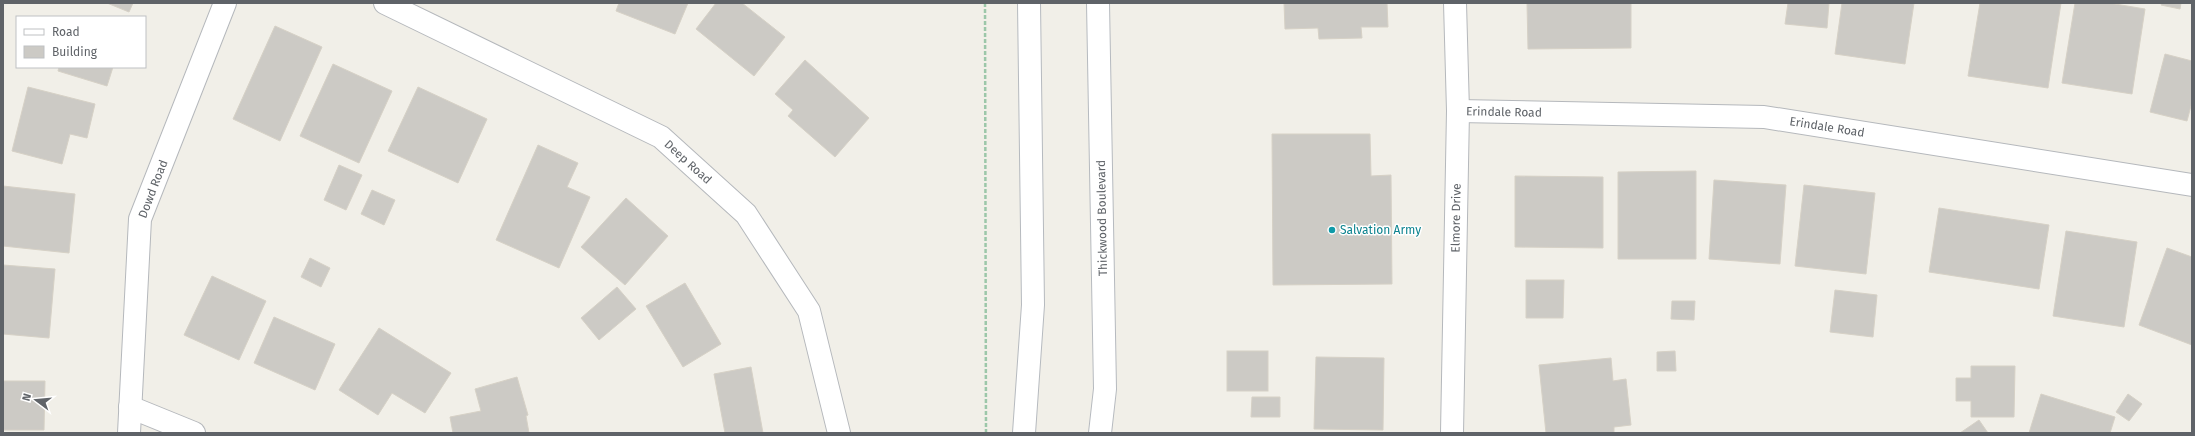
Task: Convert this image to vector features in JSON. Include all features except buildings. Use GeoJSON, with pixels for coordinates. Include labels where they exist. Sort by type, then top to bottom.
{"type":"FeatureCollection","features":[{"type":"Feature","properties":{"kind":"street","name":"Dowd Road"},"geometry":{"type":"LineString","coordinates":[[129,433],[140,219],[225,3]]}},
{"type":"Feature","properties":{"kind":"street","name":"Deep Road"},"geometry":{"type":"LineString","coordinates":[[385,3],[661,137],[746,214],[809,311],[839,433]]}},
{"type":"Feature","properties":{"kind":"street"},"geometry":{"type":"LineString","coordinates":[[1024,433],[1033,305],[1029,3]]}},
{"type":"Feature","properties":{"kind":"street","name":"Thickwood Boulevard"},"geometry":{"type":"LineString","coordinates":[[1098,3],[1105,389],[1100,433]]}},
{"type":"Feature","properties":{"kind":"street","name":"Elmore Drive"},"geometry":{"type":"LineString","coordinates":[[1452,433],[1458,111],[1455,3]]}},
{"type":"Feature","properties":{"kind":"street","name":"Erindale Road"},"geometry":{"type":"LineString","coordinates":[[1458,111],[1764,117],[2192,185]]}},
{"type":"Feature","properties":{"kind":"street"},"geometry":{"type":"LineString","coordinates":[[130,407],[194,433]]}},
{"type":"Feature","properties":{"kind":"path"},"geometry":{"type":"LineString","coordinates":[[985,3],[986,433]]}},
{"type":"Feature","properties":{"kind":"place","name":"Salvation Army"},"geometry":{"type":"Point","coordinates":[1332,230]}}]}
